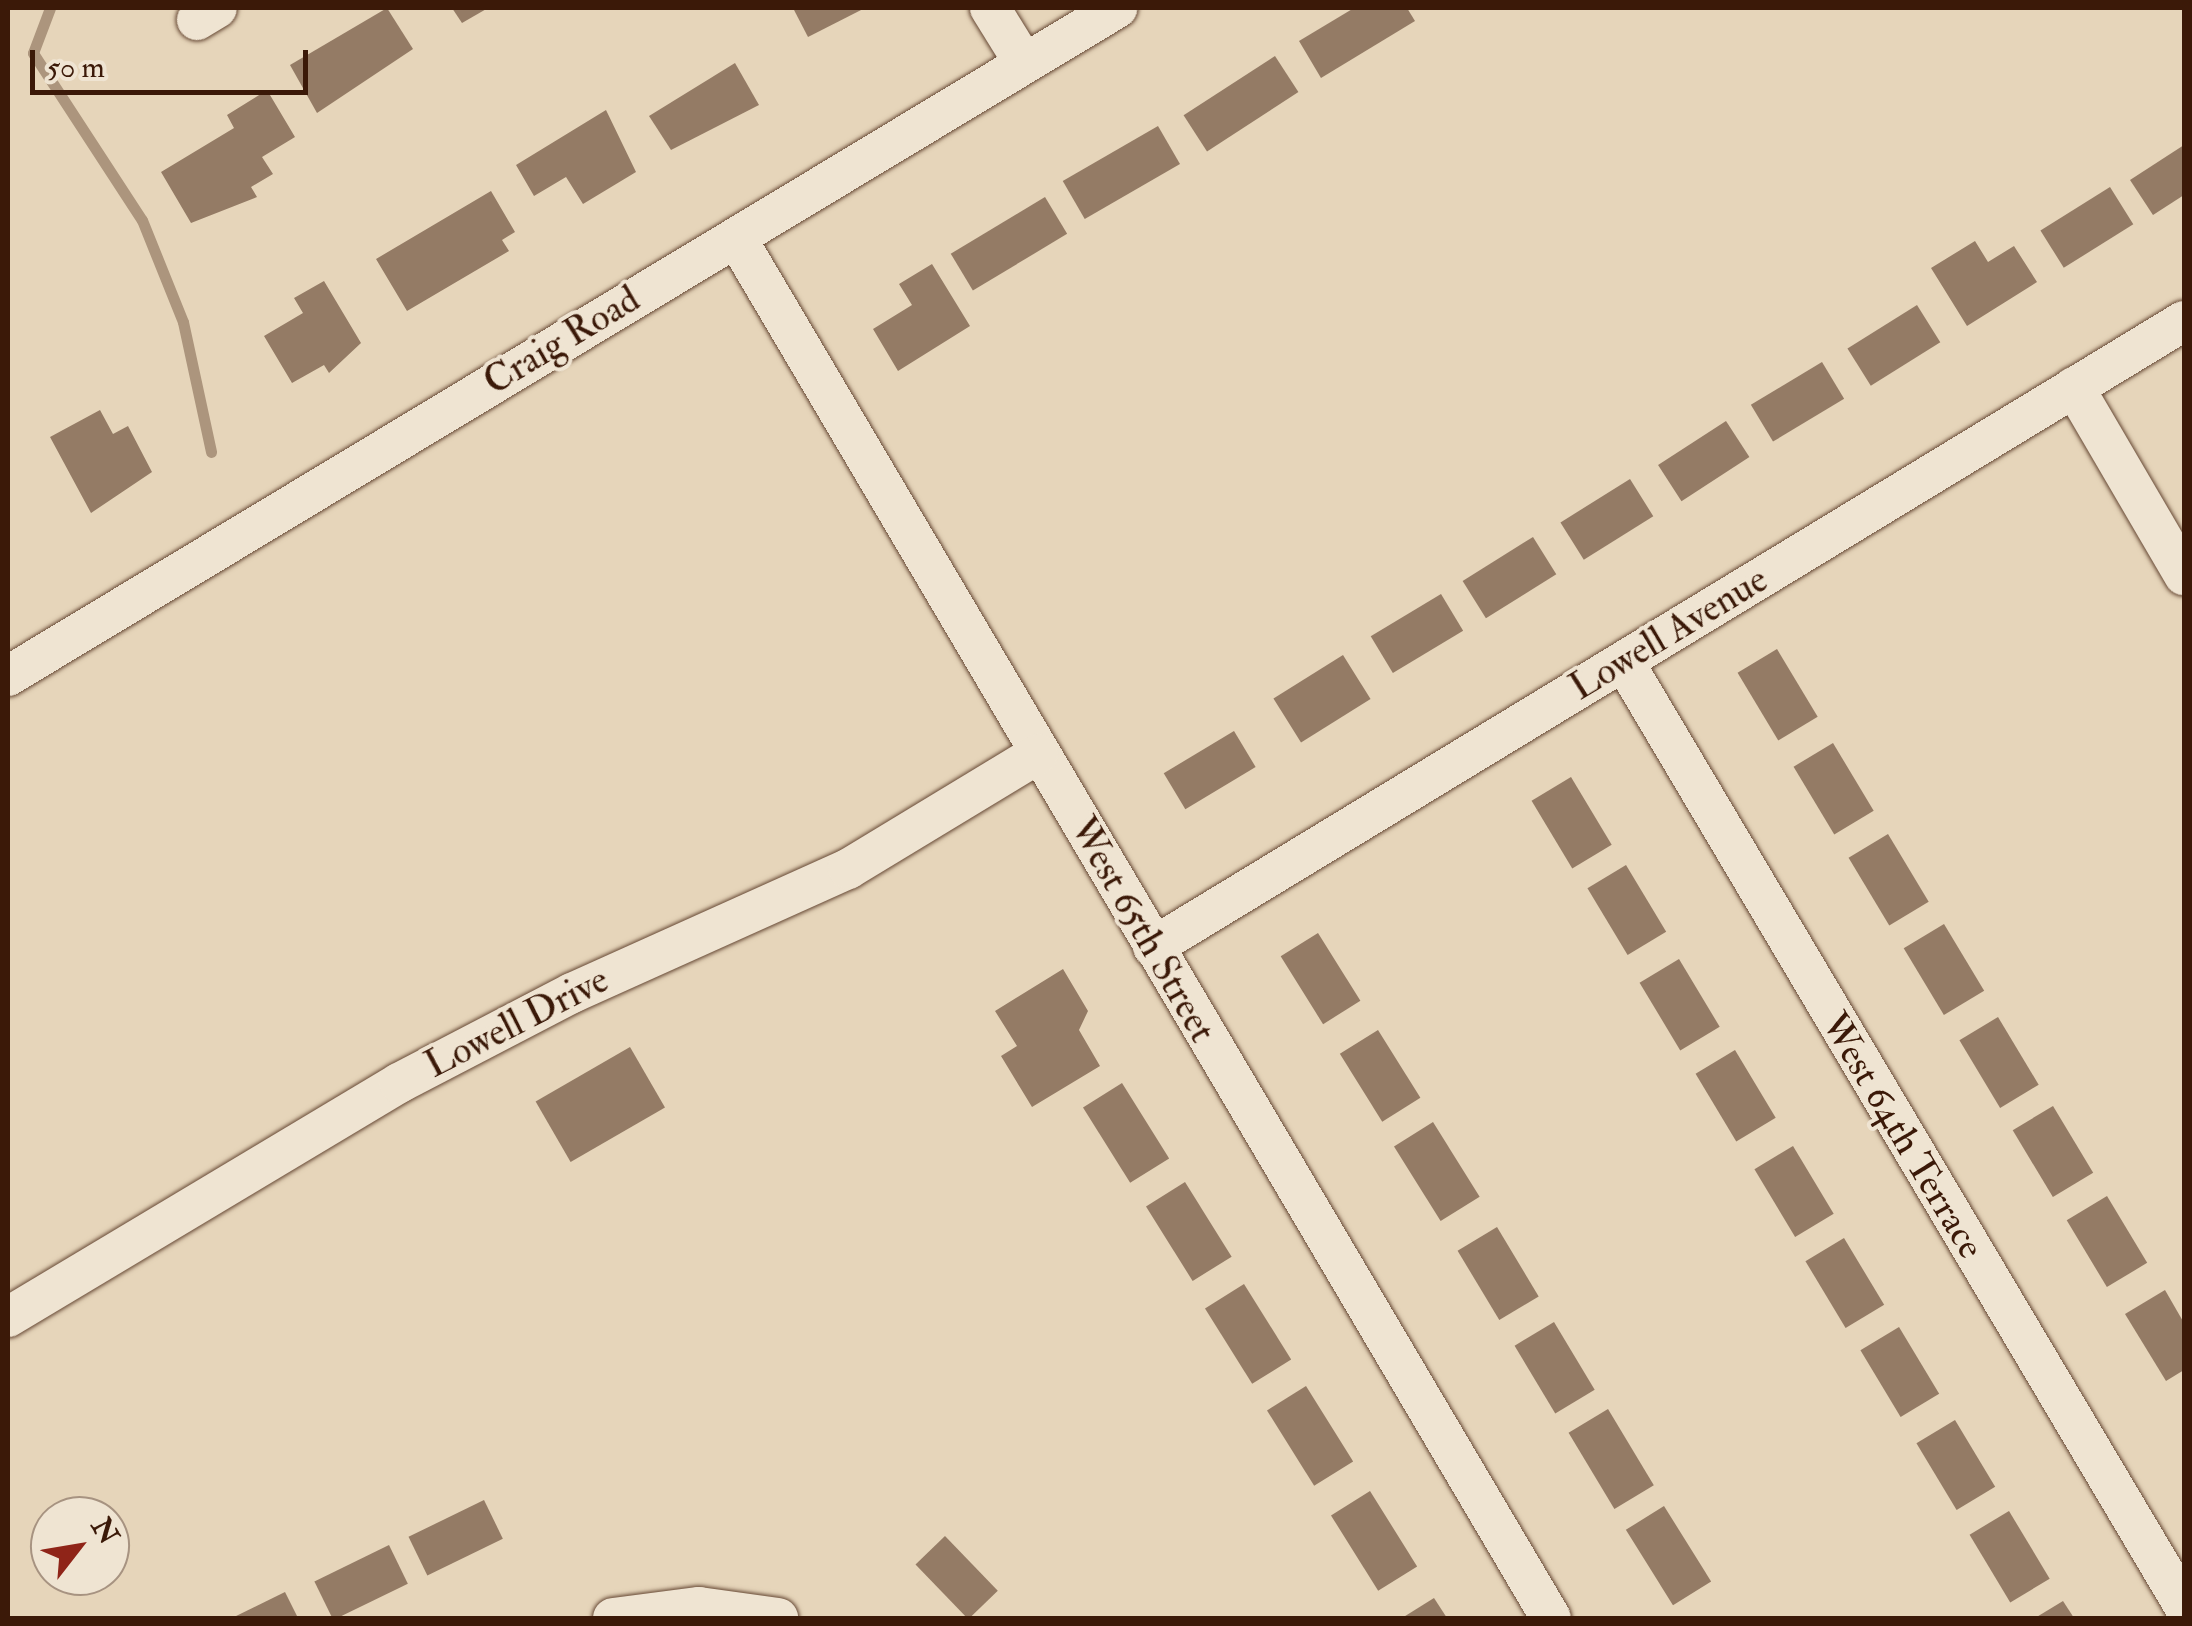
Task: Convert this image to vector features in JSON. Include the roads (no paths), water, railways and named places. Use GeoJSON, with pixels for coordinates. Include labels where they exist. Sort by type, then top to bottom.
{"type":"FeatureCollection","features":[{"type":"Feature","properties":{"kind":"street"},"geometry":{"type":"LineString","coordinates":[[990,8],[1024,63]]}},
{"type":"Feature","properties":{"kind":"street","name":"Craig Road"},"geometry":{"type":"LineString","coordinates":[[8,676],[1117,8]]}},
{"type":"Feature","properties":{"kind":"street","name":"West 65th Street"},"geometry":{"type":"LineString","coordinates":[[737,239],[1551,1618]]}},
{"type":"Feature","properties":{"kind":"street","name":"Lowell Avenue"},"geometry":{"type":"LineString","coordinates":[[1153,947],[2184,321]]}},
{"type":"Feature","properties":{"kind":"street"},"geometry":{"type":"LineString","coordinates":[[2074,388],[2184,575]]}},
{"type":"Feature","properties":{"kind":"street","name":"West 64th Terrace"},"geometry":{"type":"LineString","coordinates":[[1624,662],[2184,1606]]}},
{"type":"Feature","properties":{"kind":"street","name":"Lowell Drive"},"geometry":{"type":"LineString","coordinates":[[8,1317],[400,1083],[572,992],[848,869],[1038,754]]}},
{"type":"Feature","properties":{"kind":"street"},"geometry":{"type":"LineString","coordinates":[[612,1618],[699,1607],[769,1617]]}},
{"type":"Feature","properties":{"kind":"waterway"},"geometry":{"type":"LineString","coordinates":[[50,8],[33,53],[142,220],[183,322],[211,452]]}}]}
